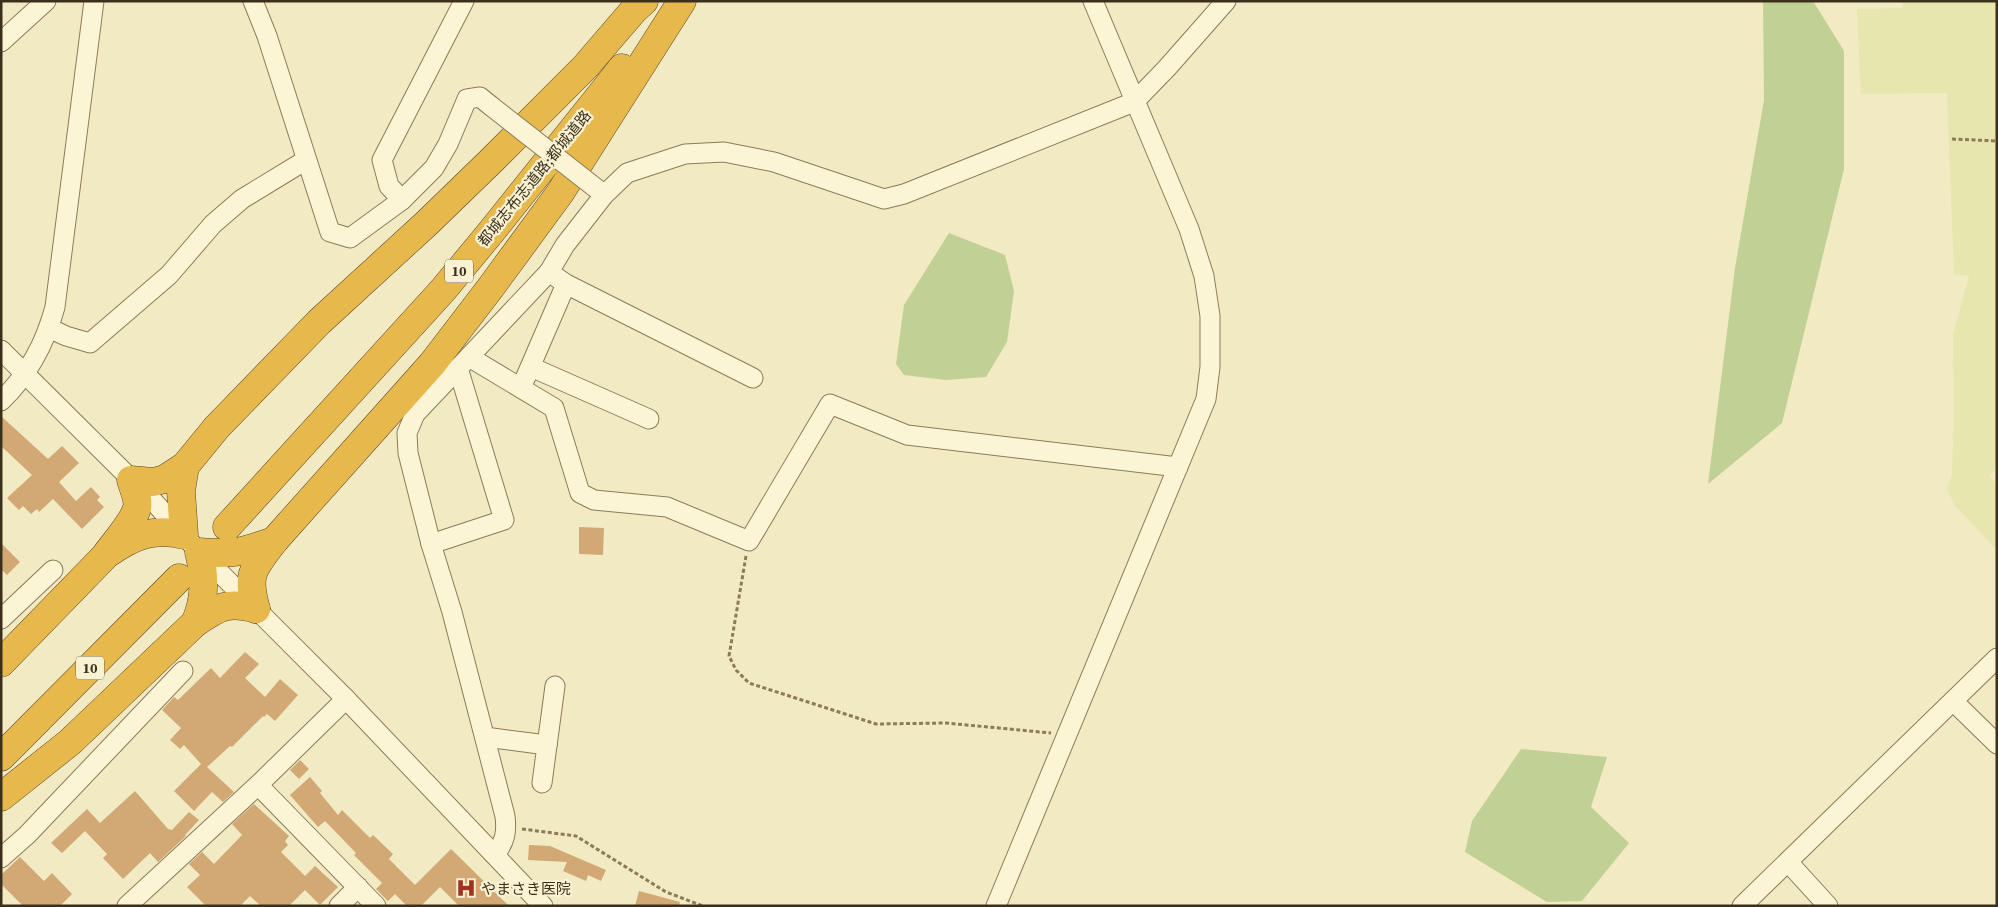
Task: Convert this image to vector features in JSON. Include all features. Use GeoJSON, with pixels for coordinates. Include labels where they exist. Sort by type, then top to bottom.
{"type":"FeatureCollection","features":[{"type":"Feature","properties":{"kind":"highway"},"geometry":{"type":"LineString","coordinates":[[1,664],[105,556],[137,507],[131,480],[153,482],[165,478],[185,466],[218,427],[319,322],[427,223],[493,159],[585,67],[644,1]]}},
{"type":"Feature","properties":{"kind":"highway","name":"都城志布志道路;都城道路"},"geometry":{"type":"LineString","coordinates":[[227,527],[443,290],[497,225],[674,1]]}},
{"type":"Feature","properties":{"kind":"highway"},"geometry":{"type":"LineString","coordinates":[[256,609],[251,590],[252,574],[258,562],[274,541],[432,364],[491,287],[560,193],[682,1]]}},
{"type":"Feature","properties":{"kind":"highway"},"geometry":{"type":"LineString","coordinates":[[185,466],[181,491],[192,543],[204,570],[203,601],[195,623]]}},
{"type":"Feature","properties":{"kind":"highway"},"geometry":{"type":"LineString","coordinates":[[105,556],[133,538],[144,534],[169,531],[192,543],[224,554],[241,553],[274,541]]}},
{"type":"Feature","properties":{"kind":"highway","name":"10"},"geometry":{"type":"LineString","coordinates":[[1,757],[179,578]]}},
{"type":"Feature","properties":{"kind":"highway"},"geometry":{"type":"LineString","coordinates":[[1,797],[70,742],[195,623],[211,611],[240,604],[256,609]]}},
{"type":"Feature","properties":{"kind":"street"},"geometry":{"type":"LineString","coordinates":[[1,42],[24,9],[46,1]]}},
{"type":"Feature","properties":{"kind":"street"},"geometry":{"type":"LineString","coordinates":[[1,401],[27,374],[49,328],[55,307],[94,1]]}},
{"type":"Feature","properties":{"kind":"street"},"geometry":{"type":"LineString","coordinates":[[253,1],[267,36],[330,232],[350,238],[402,200],[434,168],[448,144],[466,99],[480,97],[600,192]]}},
{"type":"Feature","properties":{"kind":"street"},"geometry":{"type":"LineString","coordinates":[[402,200],[389,186],[382,160],[464,1]]}},
{"type":"Feature","properties":{"kind":"street"},"geometry":{"type":"LineString","coordinates":[[996,906],[1206,399],[1210,367],[1210,316],[1204,276],[1189,230],[1093,1]]}},
{"type":"Feature","properties":{"kind":"street"},"geometry":{"type":"LineString","coordinates":[[495,855],[504,842],[505,816],[452,612],[431,544],[408,453],[407,433],[415,414],[549,272],[600,192],[627,173],[685,154],[724,152],[774,162],[884,199],[904,194],[1134,102],[1167,68],[1226,1]]}},
{"type":"Feature","properties":{"kind":"street"},"geometry":{"type":"LineString","coordinates":[[49,328],[66,336],[90,343],[169,275],[213,224],[242,199],[306,160]]}},
{"type":"Feature","properties":{"kind":"street"},"geometry":{"type":"LineString","coordinates":[[549,272],[566,284],[753,378]]}},
{"type":"Feature","properties":{"kind":"street"},"geometry":{"type":"LineString","coordinates":[[521,388],[566,284]]}},
{"type":"Feature","properties":{"kind":"street"},"geometry":{"type":"LineString","coordinates":[[1,350],[27,374],[346,699],[541,905]]}},
{"type":"Feature","properties":{"kind":"street"},"geometry":{"type":"LineString","coordinates":[[464,362],[521,388],[554,408],[580,493],[594,500],[667,507],[749,541],[830,404],[907,435],[1178,467]]}},
{"type":"Feature","properties":{"kind":"street"},"geometry":{"type":"LineString","coordinates":[[431,544],[504,520],[464,362]]}},
{"type":"Feature","properties":{"kind":"street"},"geometry":{"type":"LineString","coordinates":[[531,366],[649,420]]}},
{"type":"Feature","properties":{"kind":"street"},"geometry":{"type":"LineString","coordinates":[[1,620],[52,570]]}},
{"type":"Feature","properties":{"kind":"street"},"geometry":{"type":"LineString","coordinates":[[1742,906],[1997,658]]}},
{"type":"Feature","properties":{"kind":"street"},"geometry":{"type":"LineString","coordinates":[[1,858],[27,834],[183,671]]}},
{"type":"Feature","properties":{"kind":"street"},"geometry":{"type":"LineString","coordinates":[[542,783],[555,686]]}},
{"type":"Feature","properties":{"kind":"street"},"geometry":{"type":"LineString","coordinates":[[127,906],[258,785],[346,699]]}},
{"type":"Feature","properties":{"kind":"street"},"geometry":{"type":"LineString","coordinates":[[1953,701],[1997,744]]}},
{"type":"Feature","properties":{"kind":"street"},"geometry":{"type":"LineString","coordinates":[[485,737],[548,745]]}},
{"type":"Feature","properties":{"kind":"street"},"geometry":{"type":"LineString","coordinates":[[258,785],[376,906]]}},
{"type":"Feature","properties":{"kind":"street"},"geometry":{"type":"LineString","coordinates":[[1788,862],[1828,906]]}},
{"type":"Feature","properties":{"kind":"street"},"geometry":{"type":"LineString","coordinates":[[339,906],[358,887]]}},
{"type":"Feature","properties":{"kind":"path"},"geometry":{"type":"LineString","coordinates":[[1952,139],[1997,141]]}},
{"type":"Feature","properties":{"kind":"path"},"geometry":{"type":"LineString","coordinates":[[749,541],[729,656],[736,670],[750,683],[876,724],[946,723],[1068,735]]}},
{"type":"Feature","properties":{"kind":"path"},"geometry":{"type":"LineString","coordinates":[[506,828],[576,836],[666,892],[703,906]]}},
{"type":"Feature","properties":{"kind":"shaded area"},"geometry":{"type":"Polygon","coordinates":[[[1902,1],[1997,1],[1997,468],[1989,476],[1997,484],[1997,550],[1954,504],[1947,489],[1952,474],[1954,415],[1953,334],[1969,276],[1954,274],[1947,93],[1861,94],[1857,9],[1903,8],[1902,1]]]}},
{"type":"Feature","properties":{"kind":"green space"},"geometry":{"type":"Polygon","coordinates":[[[1763,1],[1813,1],[1844,51],[1844,169],[1782,423],[1708,484],[1735,268],[1764,100],[1763,1]]]}},
{"type":"Feature","properties":{"kind":"green space"},"geometry":{"type":"Polygon","coordinates":[[[949,233],[1005,255],[1014,291],[1007,342],[986,377],[946,380],[904,375],[896,364],[904,305],[949,233]]]}},
{"type":"Feature","properties":{"kind":"green space"},"geometry":{"type":"Polygon","coordinates":[[[1521,749],[1607,757],[1591,807],[1629,843],[1582,901],[1547,902],[1465,852],[1472,821],[1521,749]]]}},
{"type":"Feature","properties":{"kind":"building"},"geometry":{"type":"Polygon","coordinates":[[[1,416],[48,459],[62,446],[79,463],[59,482],[76,501],[91,487],[100,497],[97,500],[104,507],[82,529],[53,499],[39,512],[37,509],[31,514],[23,506],[19,510],[7,498],[32,475],[1,446],[1,416]]]}},
{"type":"Feature","properties":{"kind":"building"},"geometry":{"type":"Polygon","coordinates":[[[579,527],[604,528],[603,555],[579,554],[579,527]]]}},
{"type":"Feature","properties":{"kind":"building"},"geometry":{"type":"Polygon","coordinates":[[[1,543],[20,562],[7,575],[1,569],[1,543]]]}},
{"type":"Feature","properties":{"kind":"building"},"geometry":{"type":"Polygon","coordinates":[[[245,652],[259,664],[245,678],[265,697],[280,679],[298,695],[275,721],[267,714],[263,716],[232,747],[230,746],[207,767],[234,792],[223,802],[212,792],[194,811],[174,791],[201,764],[184,745],[180,749],[170,740],[181,728],[162,710],[174,697],[178,700],[211,668],[220,678],[245,652]]]}},
{"type":"Feature","properties":{"kind":"building"},"geometry":{"type":"Polygon","coordinates":[[[300,760],[309,769],[299,779],[290,770],[300,760]]]}},
{"type":"Feature","properties":{"kind":"building"},"geometry":{"type":"Polygon","coordinates":[[[310,777],[338,815],[342,810],[370,838],[373,835],[393,854],[389,859],[415,885],[451,849],[509,906],[459,906],[440,887],[421,906],[407,906],[395,894],[388,901],[376,889],[382,883],[354,855],[356,853],[325,821],[318,827],[290,795],[310,777]]]}},
{"type":"Feature","properties":{"kind":"building"},"geometry":{"type":"Polygon","coordinates":[[[135,791],[168,829],[172,830],[189,812],[199,820],[186,836],[158,862],[150,853],[123,879],[103,858],[107,854],[85,831],[62,853],[51,843],[87,809],[100,823],[135,791]]]}},
{"type":"Feature","properties":{"kind":"building"},"geometry":{"type":"Polygon","coordinates":[[[254,804],[289,836],[285,841],[288,845],[281,852],[305,876],[315,866],[338,887],[320,905],[305,890],[289,906],[261,906],[250,896],[240,906],[206,906],[187,887],[200,875],[189,864],[202,852],[214,864],[242,835],[232,824],[254,804]]]}},
{"type":"Feature","properties":{"kind":"building"},"geometry":{"type":"Polygon","coordinates":[[[529,845],[550,846],[606,870],[601,881],[588,875],[586,881],[563,871],[567,862],[528,860],[529,845]]]}},
{"type":"Feature","properties":{"kind":"building"},"geometry":{"type":"Polygon","coordinates":[[[20,857],[44,881],[52,873],[72,894],[60,906],[23,906],[1,884],[1,875],[20,857]]]}},
{"type":"Feature","properties":{"kind":"building"},"geometry":{"type":"Polygon","coordinates":[[[639,891],[680,902],[679,906],[635,906],[639,891]]]}},
{"type":"Feature","properties":{"kind":"place","name":"やまさき医院"},"geometry":{"type":"Point","coordinates":[466,888]}}]}
